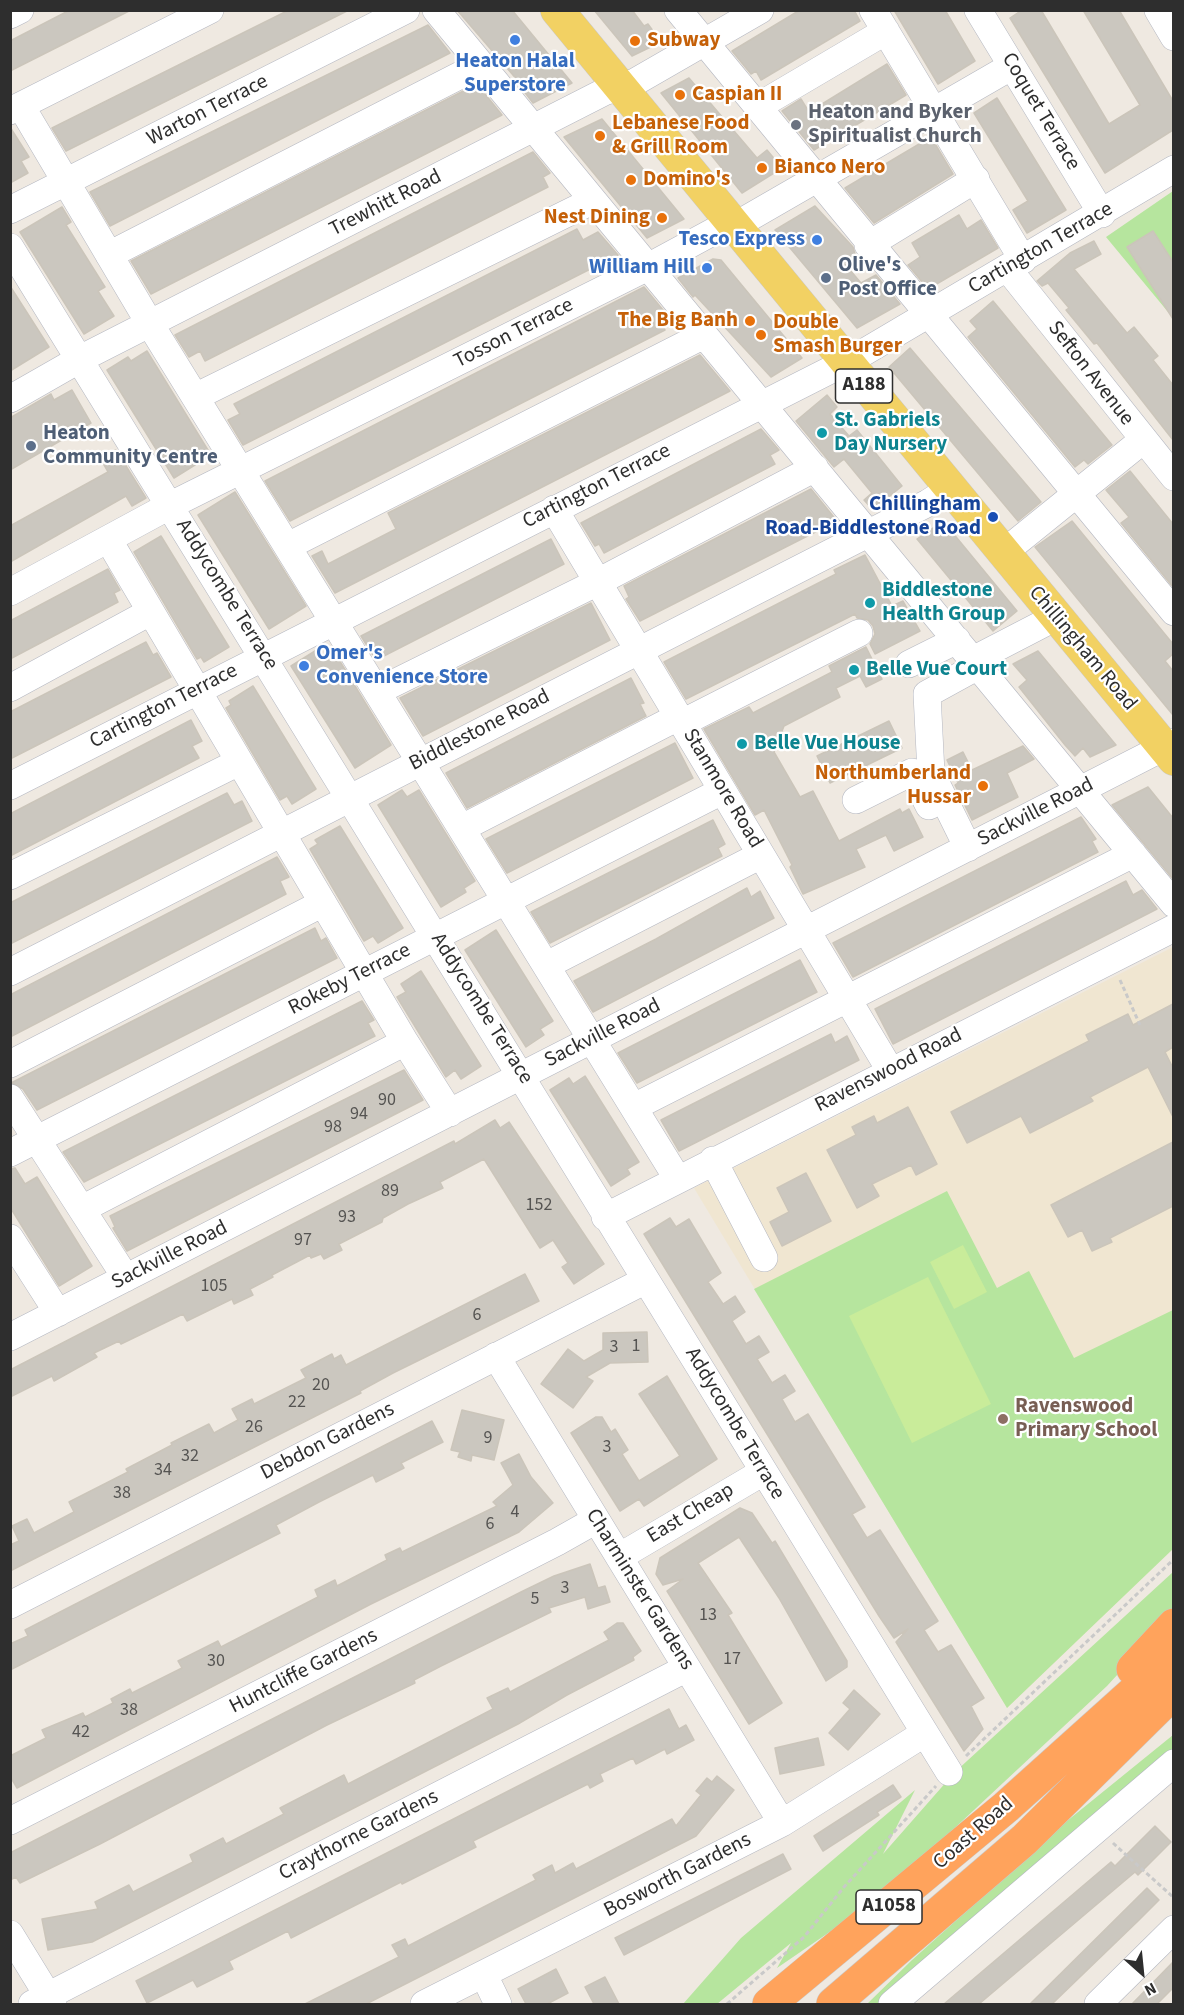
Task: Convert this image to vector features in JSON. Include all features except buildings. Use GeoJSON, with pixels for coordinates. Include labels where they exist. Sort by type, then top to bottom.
{"type":"FeatureCollection","features":[{"type":"Feature","properties":{"kind":"highway"},"geometry":{"type":"LineString","coordinates":[[1006,1807],[1173,1625]]}},
{"type":"Feature","properties":{"kind":"highway","name":"Coast Road"},"geometry":{"type":"LineString","coordinates":[[769,2004],[1006,1807],[1173,1656]]}},
{"type":"Feature","properties":{"kind":"highway","name":"Coast Road"},"geometry":{"type":"LineString","coordinates":[[833,2004],[1024,1840],[1173,1692]]}},
{"type":"Feature","properties":{"kind":"highway"},"geometry":{"type":"LineString","coordinates":[[1024,1840],[1173,1714]]}},
{"type":"Feature","properties":{"kind":"main road","name":"Chillingham Road"},"geometry":{"type":"LineString","coordinates":[[557,10],[1056,617],[1170,750]]}},
{"type":"Feature","properties":{"kind":"street"},"geometry":{"type":"LineString","coordinates":[[10,15],[20,10]]}},
{"type":"Feature","properties":{"kind":"street"},"geometry":{"type":"LineString","coordinates":[[210,10],[16,109],[66,183],[150,324],[677,1178]]}},
{"type":"Feature","properties":{"kind":"street","name":"Warton Terrace"},"geometry":{"type":"LineString","coordinates":[[10,210],[406,10]]}},
{"type":"Feature","properties":{"kind":"street"},"geometry":{"type":"LineString","coordinates":[[436,10],[1173,904]]}},
{"type":"Feature","properties":{"kind":"street"},"geometry":{"type":"LineString","coordinates":[[678,10],[868,245],[1173,612]]}},
{"type":"Feature","properties":{"kind":"street","name":"Trewhitt Road"},"geometry":{"type":"LineString","coordinates":[[13,393],[534,129],[635,82],[760,10]]}},
{"type":"Feature","properties":{"kind":"street","name":"Coquet Terrace"},"geometry":{"type":"LineString","coordinates":[[978,10],[1102,214]]}},
{"type":"Feature","properties":{"kind":"street"},"geometry":{"type":"LineString","coordinates":[[1158,10],[1173,37]]}},
{"type":"Feature","properties":{"kind":"street"},"geometry":{"type":"LineString","coordinates":[[757,107],[879,21]]}},
{"type":"Feature","properties":{"kind":"street","name":"Sefton Avenue"},"geometry":{"type":"LineString","coordinates":[[879,21],[976,179],[1016,265],[1143,440],[1173,477]]}},
{"type":"Feature","properties":{"kind":"street"},"geometry":{"type":"LineString","coordinates":[[109,255],[480,65]]}},
{"type":"Feature","properties":{"kind":"street","name":"Tosson Terrace"},"geometry":{"type":"LineString","coordinates":[[10,592],[171,505],[648,267],[720,228],[745,220],[1012,66]]}},
{"type":"Feature","properties":{"kind":"street","name":"Cartington Terrace"},"geometry":{"type":"LineString","coordinates":[[10,786],[845,362],[1016,265],[1173,170]]}},
{"type":"Feature","properties":{"kind":"street"},"geometry":{"type":"LineString","coordinates":[[868,245],[976,179]]}},
{"type":"Feature","properties":{"kind":"street"},"geometry":{"type":"LineString","coordinates":[[195,397],[592,201]]}},
{"type":"Feature","properties":{"kind":"street","name":"Addycombe Terrace"},"geometry":{"type":"LineString","coordinates":[[10,247],[523,1076],[605,1217],[949,1772]]}},
{"type":"Feature","properties":{"kind":"street"},"geometry":{"type":"LineString","coordinates":[[288,546],[704,335]]}},
{"type":"Feature","properties":{"kind":"street"},"geometry":{"type":"LineString","coordinates":[[1003,553],[1143,440]]}},
{"type":"Feature","properties":{"kind":"street"},"geometry":{"type":"LineString","coordinates":[[378,691],[598,582],[815,468]]}},
{"type":"Feature","properties":{"kind":"street","name":"Biddlestone Road"},"geometry":{"type":"LineString","coordinates":[[10,972],[950,489]]}},
{"type":"Feature","properties":{"kind":"street","name":"Stanmore Road"},"geometry":{"type":"LineString","coordinates":[[554,509],[890,1070]]}},
{"type":"Feature","properties":{"kind":"street"},"geometry":{"type":"LineString","coordinates":[[108,539],[405,1042],[450,1113]]}},
{"type":"Feature","properties":{"kind":"street"},"geometry":{"type":"LineString","coordinates":[[10,688],[150,612]]}},
{"type":"Feature","properties":{"kind":"street"},"geometry":{"type":"LineString","coordinates":[[909,664],[969,656],[1056,617]]}},
{"type":"Feature","properties":{"kind":"street"},"geometry":{"type":"LineString","coordinates":[[462,828],[859,633]]}},
{"type":"Feature","properties":{"kind":"street"},"geometry":{"type":"LineString","coordinates":[[961,852],[931,773],[927,694],[969,656]]}},
{"type":"Feature","properties":{"kind":"street","name":"Sackville Road"},"geometry":{"type":"LineString","coordinates":[[10,1337],[1080,791],[1170,750]]}},
{"type":"Feature","properties":{"kind":"street"},"geometry":{"type":"LineString","coordinates":[[10,876],[239,762]]}},
{"type":"Feature","properties":{"kind":"street"},"geometry":{"type":"LineString","coordinates":[[856,800],[912,772],[961,852]]}},
{"type":"Feature","properties":{"kind":"street","name":"Rokeby Terrace"},"geometry":{"type":"LineString","coordinates":[[10,1153],[722,791]]}},
{"type":"Feature","properties":{"kind":"street"},"geometry":{"type":"LineString","coordinates":[[634,1107],[1132,854]]}},
{"type":"Feature","properties":{"kind":"street"},"geometry":{"type":"LineString","coordinates":[[547,965],[761,855]]}},
{"type":"Feature","properties":{"kind":"street"},"geometry":{"type":"LineString","coordinates":[[10,1064],[323,903]]}},
{"type":"Feature","properties":{"kind":"street","name":"Ravenswood Road"},"geometry":{"type":"LineString","coordinates":[[605,1217],[677,1178],[1173,928]]}},
{"type":"Feature","properties":{"kind":"street"},"geometry":{"type":"LineString","coordinates":[[82,1209],[405,1042]]}},
{"type":"Feature","properties":{"kind":"street"},"geometry":{"type":"LineString","coordinates":[[10,1098],[126,1278]]}},
{"type":"Feature","properties":{"kind":"street"},"geometry":{"type":"LineString","coordinates":[[713,1160],[764,1258]]}},
{"type":"Feature","properties":{"kind":"street"},"geometry":{"type":"LineString","coordinates":[[10,1238],[58,1313]]}},
{"type":"Feature","properties":{"kind":"street","name":"Debdon Gardens"},"geometry":{"type":"LineString","coordinates":[[10,1605],[646,1280]]}},
{"type":"Feature","properties":{"kind":"street","name":"Charminster Gardens"},"geometry":{"type":"LineString","coordinates":[[496,1356],[782,1823]]}},
{"type":"Feature","properties":{"kind":"street","name":"East Cheap"},"geometry":{"type":"LineString","coordinates":[[619,1557],[763,1472]]}},
{"type":"Feature","properties":{"kind":"street","name":"Huntcliffe Gardens"},"geometry":{"type":"LineString","coordinates":[[10,1821],[596,1520]]}},
{"type":"Feature","properties":{"kind":"street","name":"Craythorne Gardens"},"geometry":{"type":"LineString","coordinates":[[44,2002],[687,1668]]}},
{"type":"Feature","properties":{"kind":"street","name":"Bosworth Gardens"},"geometry":{"type":"LineString","coordinates":[[424,2004],[782,1823],[925,1733]]}},
{"type":"Feature","properties":{"kind":"street"},"geometry":{"type":"LineString","coordinates":[[892,2004],[1173,1763]]}},
{"type":"Feature","properties":{"kind":"street"},"geometry":{"type":"LineString","coordinates":[[1098,2004],[1173,1929]]}},
{"type":"Feature","properties":{"kind":"street"},"geometry":{"type":"LineString","coordinates":[[10,1934],[44,2002]]}},
{"type":"Feature","properties":{"kind":"street"},"geometry":{"type":"LineString","coordinates":[[484,1974],[498,2004]]}},
{"type":"Feature","properties":{"kind":"path"},"geometry":{"type":"LineString","coordinates":[[1112,959],[1140,1025]]}},
{"type":"Feature","properties":{"kind":"path"},"geometry":{"type":"LineString","coordinates":[[1107,1838],[1173,1898]]}},
{"type":"Feature","properties":{"kind":"shaded area","name":"Ravenswood Primary School"},"geometry":{"type":"Polygon","coordinates":[[[1173,947],[1173,1549],[1007,1708],[694,1188],[1173,947]]]}},
{"type":"Feature","properties":{"kind":"green space"},"geometry":{"type":"Polygon","coordinates":[[[1173,191],[1173,318],[1106,237],[1173,191]]]}},
{"type":"Feature","properties":{"kind":"green space"},"geometry":{"type":"Polygon","coordinates":[[[947,1191],[997,1288],[1029,1271],[1074,1358],[1173,1310],[1173,1549],[1007,1708],[754,1289],[947,1191]]]}},
{"type":"Feature","properties":{"kind":"green space"},"geometry":{"type":"Polygon","coordinates":[[[963,1245],[987,1292],[954,1309],[930,1262],[963,1245]]]}},
{"type":"Feature","properties":{"kind":"green space"},"geometry":{"type":"Polygon","coordinates":[[[928,1277],[991,1404],[912,1443],[849,1316],[928,1277]]]}},
{"type":"Feature","properties":{"kind":"green space"},"geometry":{"type":"Polygon","coordinates":[[[1173,1572],[1173,1614],[1107,1686],[900,1879],[872,1903],[777,1968],[791,1943],[717,2004],[683,2004],[741,1938],[915,1790],[883,1854],[955,1772],[1173,1572]]]}},
{"type":"Feature","properties":{"kind":"green space"},"geometry":{"type":"Polygon","coordinates":[[[1173,1735],[1173,1752],[880,2004],[867,2004],[912,1960],[1067,1821],[1173,1735]]]}},
{"type":"Feature","properties":{"kind":"place","name":"Heaton Halal Superstore"},"geometry":{"type":"Point","coordinates":[515,40]}},
{"type":"Feature","properties":{"kind":"place","name":"Subway"},"geometry":{"type":"Point","coordinates":[635,41]}},
{"type":"Feature","properties":{"kind":"place","name":"Caspian II"},"geometry":{"type":"Point","coordinates":[680,95]}},
{"type":"Feature","properties":{"kind":"place","name":"Heaton and Byker Spiritualist Church"},"geometry":{"type":"Point","coordinates":[796,125]}},
{"type":"Feature","properties":{"kind":"place","name":"Lebanese Food & Grill Room"},"geometry":{"type":"Point","coordinates":[600,136]}},
{"type":"Feature","properties":{"kind":"place","name":"Bianco Nero"},"geometry":{"type":"Point","coordinates":[762,168]}},
{"type":"Feature","properties":{"kind":"place","name":"Domino's"},"geometry":{"type":"Point","coordinates":[631,180]}},
{"type":"Feature","properties":{"kind":"place","name":"Nest Dining"},"geometry":{"type":"Point","coordinates":[662,218]}},
{"type":"Feature","properties":{"kind":"place","name":"Tesco Express"},"geometry":{"type":"Point","coordinates":[817,240]}},
{"type":"Feature","properties":{"kind":"place","name":"William Hill"},"geometry":{"type":"Point","coordinates":[707,268]}},
{"type":"Feature","properties":{"kind":"place","name":"Olive's Post Office"},"geometry":{"type":"Point","coordinates":[826,278]}},
{"type":"Feature","properties":{"kind":"place","name":"The Big Banh"},"geometry":{"type":"Point","coordinates":[750,321]}},
{"type":"Feature","properties":{"kind":"place","name":"Double Smash Burger"},"geometry":{"type":"Point","coordinates":[761,335]}},
{"type":"Feature","properties":{"kind":"place","name":"St. Gabriels Day Nursery"},"geometry":{"type":"Point","coordinates":[822,433]}},
{"type":"Feature","properties":{"kind":"place","name":"Heaton Community Centre"},"geometry":{"type":"Point","coordinates":[31,446]}},
{"type":"Feature","properties":{"kind":"place","name":"Chillingham Road-Biddlestone Road"},"geometry":{"type":"Point","coordinates":[993,517]}},
{"type":"Feature","properties":{"kind":"place","name":"Biddlestone Health Group"},"geometry":{"type":"Point","coordinates":[870,603]}},
{"type":"Feature","properties":{"kind":"place","name":"Omer's Convenience Store"},"geometry":{"type":"Point","coordinates":[304,666]}},
{"type":"Feature","properties":{"kind":"place","name":"Belle Vue Court"},"geometry":{"type":"Point","coordinates":[854,670]}},
{"type":"Feature","properties":{"kind":"place","name":"Belle Vue House"},"geometry":{"type":"Point","coordinates":[742,744]}},
{"type":"Feature","properties":{"kind":"place","name":"Northumberland Hussar"},"geometry":{"type":"Point","coordinates":[983,786]}},
{"type":"Feature","properties":{"kind":"place","name":"Ravenswood Primary School"},"geometry":{"type":"Point","coordinates":[1003,1419]}}]}
